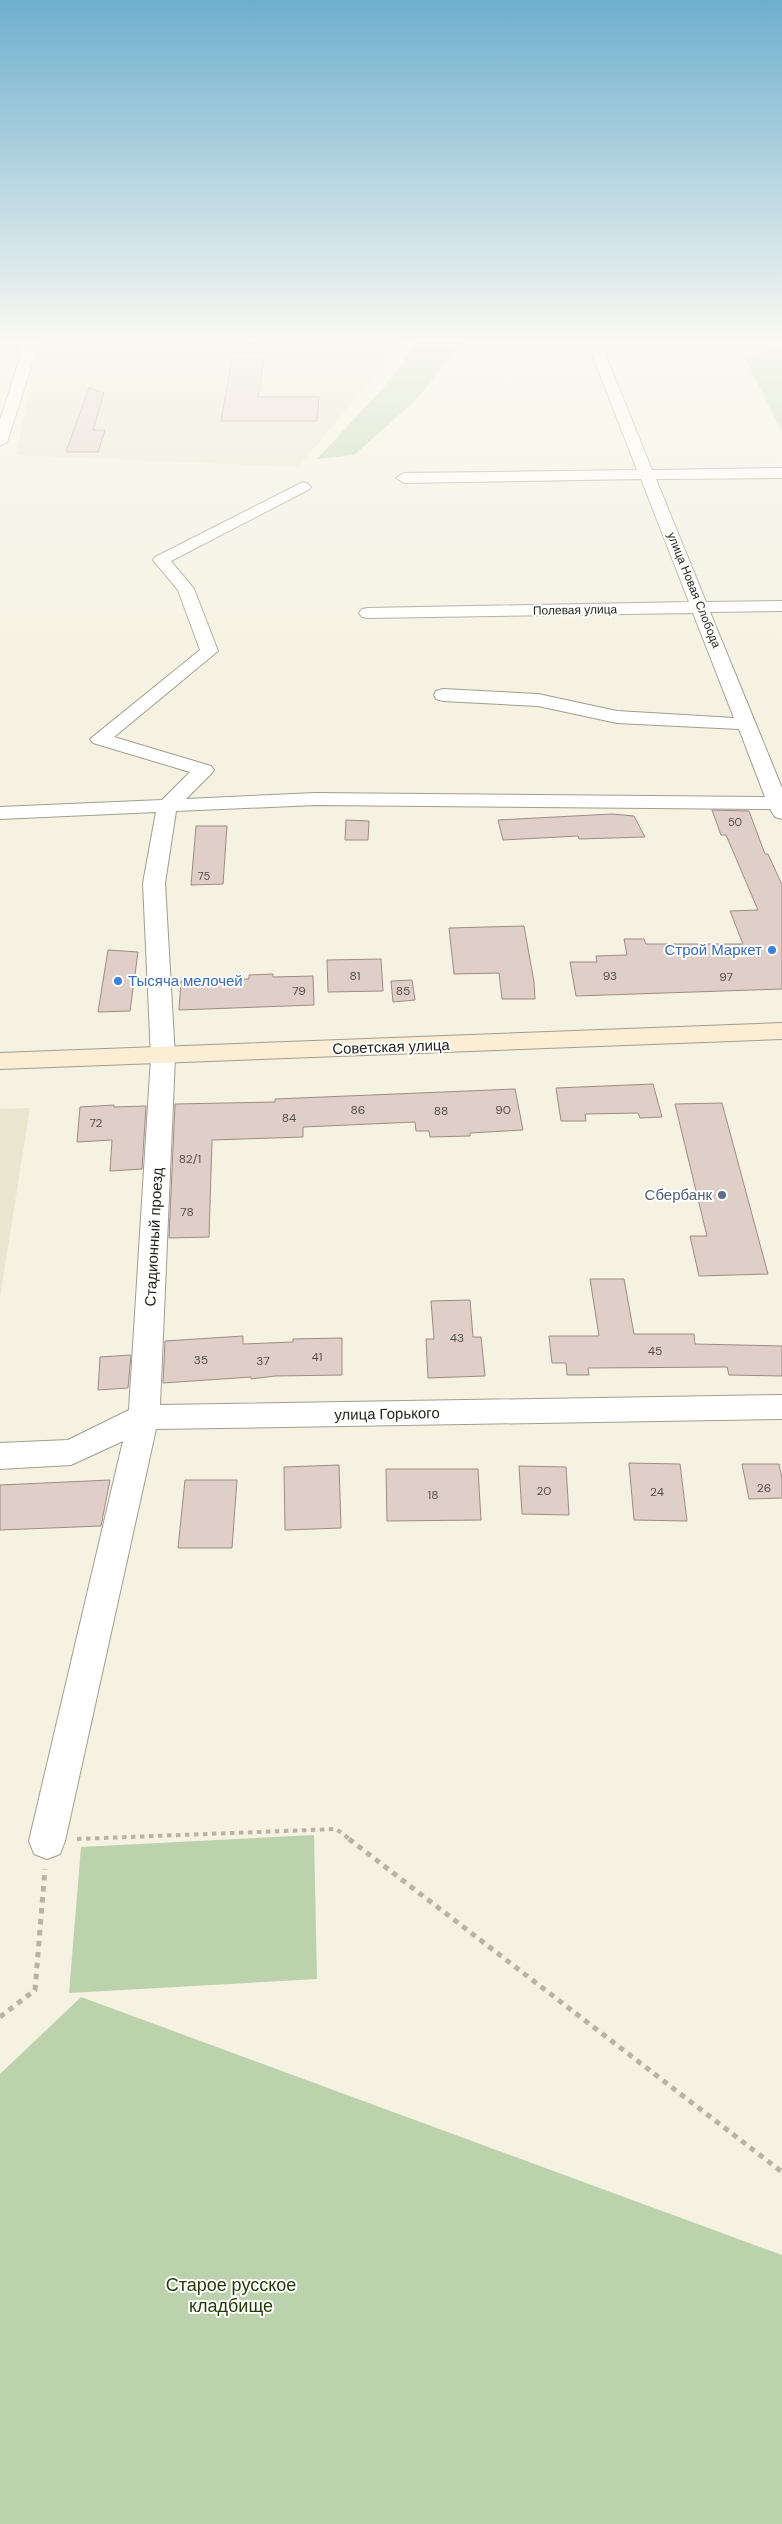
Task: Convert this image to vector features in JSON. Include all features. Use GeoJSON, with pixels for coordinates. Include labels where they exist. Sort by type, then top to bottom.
{"type":"FeatureCollection","features":[{"type":"Feature","properties":{"kind":"main road","name":"Советская улица"},"geometry":{"type":"LineString","coordinates":[[0,1061],[782,1031]]}},
{"type":"Feature","properties":{"kind":"street","name":"улица Новая Слобода"},"geometry":{"type":"LineString","coordinates":[[642,459],[780,808]]}},
{"type":"Feature","properties":{"kind":"street"},"geometry":{"type":"LineString","coordinates":[[404,478],[782,473]]}},
{"type":"Feature","properties":{"kind":"street"},"geometry":{"type":"LineString","coordinates":[[167,806],[204,770],[100,739],[209,650],[186,589],[161,560],[303,487]]}},
{"type":"Feature","properties":{"kind":"street","name":"Полевая улица"},"geometry":{"type":"LineString","coordinates":[[368,614],[782,606]]}},
{"type":"Feature","properties":{"kind":"street"},"geometry":{"type":"LineString","coordinates":[[443,695],[538,700],[617,717],[747,724]]}},
{"type":"Feature","properties":{"kind":"street"},"geometry":{"type":"LineString","coordinates":[[0,813],[316,798],[780,808]]}},
{"type":"Feature","properties":{"kind":"street","name":"Стадионный проезд"},"geometry":{"type":"LineString","coordinates":[[47,1840],[144,1417],[163,1056],[154,883],[167,806]]}},
{"type":"Feature","properties":{"kind":"street","name":"улица Горького"},"geometry":{"type":"LineString","coordinates":[[0,1456],[71,1452],[144,1417],[782,1407]]}},
{"type":"Feature","properties":{"kind":"path"},"geometry":{"type":"LineString","coordinates":[[0,2017],[35,1990],[47,1840],[336,1829],[782,2172]]}},
{"type":"Feature","properties":{"kind":"shaded area"},"geometry":{"type":"Polygon","coordinates":[[[105,459],[305,459],[298,467],[105,459]]]}},
{"type":"Feature","properties":{"kind":"shaded area"},"geometry":{"type":"Polygon","coordinates":[[[30,1108],[0,1297],[0,1109],[30,1108]]]}},
{"type":"Feature","properties":{"kind":"green space"},"geometry":{"type":"Polygon","coordinates":[[[314,1835],[317,1979],[69,1993],[81,1847],[314,1835]]]}},
{"type":"Feature","properties":{"kind":"green space","name":"Старое русское кладбище"},"geometry":{"type":"Polygon","coordinates":[[[81,1997],[782,2255],[782,2524],[0,2524],[0,2074],[81,1997]]]}},
{"type":"Feature","properties":{"kind":"building"},"geometry":{"type":"Polygon","coordinates":[[[712,810],[749,811],[765,854],[768,854],[782,885],[782,989],[576,996],[570,962],[597,962],[596,956],[627,955],[624,939],[644,939],[646,944],[743,944],[730,911],[758,910],[726,835],[721,835],[712,810]]]}},
{"type":"Feature","properties":{"kind":"building"},"geometry":{"type":"Polygon","coordinates":[[[612,814],[634,816],[645,837],[579,839],[578,836],[503,840],[498,820],[612,814]]]}},
{"type":"Feature","properties":{"kind":"building"},"geometry":{"type":"Polygon","coordinates":[[[346,820],[369,821],[368,840],[345,840],[346,820]]]}},
{"type":"Feature","properties":{"kind":"building"},"geometry":{"type":"Polygon","coordinates":[[[196,826],[227,826],[223,884],[191,885],[196,826]]]}},
{"type":"Feature","properties":{"kind":"building"},"geometry":{"type":"Polygon","coordinates":[[[524,926],[534,982],[535,999],[502,999],[499,973],[454,974],[449,928],[524,926]]]}},
{"type":"Feature","properties":{"kind":"building","name":"Тысяча мелочей"},"geometry":{"type":"Polygon","coordinates":[[[108,950],[138,952],[130,1011],[98,1012],[108,950]]]}},
{"type":"Feature","properties":{"kind":"building"},"geometry":{"type":"Polygon","coordinates":[[[381,959],[383,991],[328,992],[327,960],[381,959]]]}},
{"type":"Feature","properties":{"kind":"building"},"geometry":{"type":"Polygon","coordinates":[[[273,974],[273,977],[313,976],[314,1005],[179,1010],[181,981],[249,979],[249,975],[273,974]]]}},
{"type":"Feature","properties":{"kind":"building"},"geometry":{"type":"Polygon","coordinates":[[[412,980],[415,1000],[393,1002],[391,981],[412,980]]]}},
{"type":"Feature","properties":{"kind":"building"},"geometry":{"type":"Polygon","coordinates":[[[653,1084],[662,1117],[640,1118],[638,1113],[585,1114],[586,1121],[561,1121],[556,1088],[653,1084]]]}},
{"type":"Feature","properties":{"kind":"building"},"geometry":{"type":"Polygon","coordinates":[[[515,1089],[523,1130],[470,1133],[470,1136],[430,1137],[429,1131],[416,1131],[415,1122],[303,1127],[303,1137],[212,1140],[209,1237],[169,1238],[175,1104],[275,1102],[275,1099],[515,1089]]]}},
{"type":"Feature","properties":{"kind":"building","name":"Сбербанк"},"geometry":{"type":"Polygon","coordinates":[[[722,1103],[768,1274],[699,1276],[690,1236],[707,1236],[675,1104],[722,1103]]]}},
{"type":"Feature","properties":{"kind":"building"},"geometry":{"type":"Polygon","coordinates":[[[114,1105],[114,1107],[146,1106],[142,1169],[110,1171],[112,1140],[77,1142],[80,1107],[114,1105]]]}},
{"type":"Feature","properties":{"kind":"building"},"geometry":{"type":"Polygon","coordinates":[[[590,1279],[624,1279],[634,1334],[694,1334],[695,1344],[782,1346],[782,1376],[729,1375],[727,1367],[588,1368],[589,1375],[567,1375],[566,1363],[552,1363],[549,1336],[599,1336],[590,1279]]]}},
{"type":"Feature","properties":{"kind":"building"},"geometry":{"type":"Polygon","coordinates":[[[470,1300],[473,1337],[481,1337],[485,1376],[428,1378],[426,1339],[434,1339],[431,1301],[470,1300]]]}},
{"type":"Feature","properties":{"kind":"building"},"geometry":{"type":"Polygon","coordinates":[[[243,1336],[243,1344],[293,1342],[293,1339],[342,1338],[342,1375],[275,1376],[251,1379],[251,1377],[163,1383],[165,1341],[243,1336]]]}},
{"type":"Feature","properties":{"kind":"building"},"geometry":{"type":"Polygon","coordinates":[[[131,1355],[128,1388],[98,1390],[100,1357],[131,1355]]]}},
{"type":"Feature","properties":{"kind":"building"},"geometry":{"type":"Polygon","coordinates":[[[629,1463],[680,1464],[687,1521],[634,1520],[629,1463]]]}},
{"type":"Feature","properties":{"kind":"building"},"geometry":{"type":"Polygon","coordinates":[[[742,1464],[779,1464],[782,1478],[782,1498],[749,1499],[742,1464]]]}},
{"type":"Feature","properties":{"kind":"building"},"geometry":{"type":"Polygon","coordinates":[[[339,1465],[341,1528],[285,1530],[284,1467],[339,1465]]]}},
{"type":"Feature","properties":{"kind":"building"},"geometry":{"type":"Polygon","coordinates":[[[519,1466],[566,1467],[569,1515],[522,1514],[519,1466]]]}},
{"type":"Feature","properties":{"kind":"building"},"geometry":{"type":"Polygon","coordinates":[[[386,1469],[478,1469],[481,1520],[387,1521],[386,1469]]]}},
{"type":"Feature","properties":{"kind":"building"},"geometry":{"type":"Polygon","coordinates":[[[110,1480],[101,1526],[0,1530],[0,1485],[110,1480]]]}},
{"type":"Feature","properties":{"kind":"building"},"geometry":{"type":"Polygon","coordinates":[[[185,1480],[237,1480],[232,1548],[178,1548],[185,1480]]]}},
{"type":"Feature","properties":{"kind":"place","name":"Строй Маркет"},"geometry":{"type":"Point","coordinates":[772,950]}},
{"type":"Feature","properties":{"kind":"place","name":"Тысяча мелочей"},"geometry":{"type":"Point","coordinates":[118,981]}},
{"type":"Feature","properties":{"kind":"place","name":"Сбербанк"},"geometry":{"type":"Point","coordinates":[722,1195]}}]}
